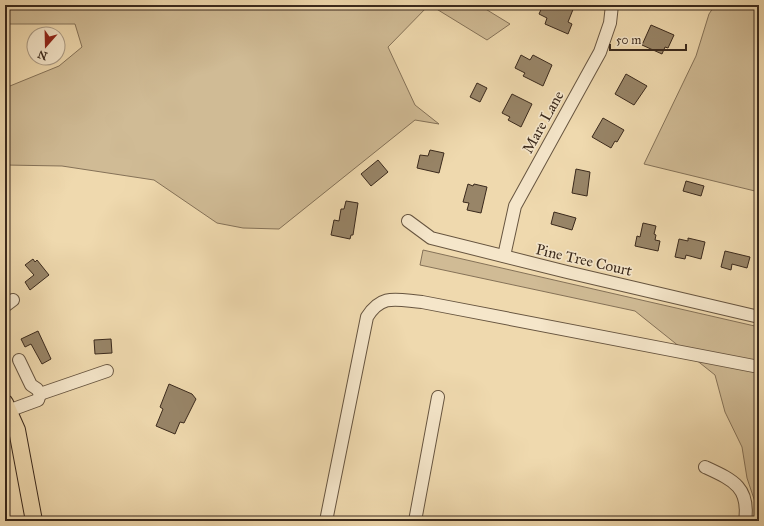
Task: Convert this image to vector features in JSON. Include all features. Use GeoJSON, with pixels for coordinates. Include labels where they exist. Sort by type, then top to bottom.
{"type":"FeatureCollection","features":[{"type":"Feature","properties":{"kind":"main road"},"geometry":{"type":"LineString","coordinates":[[7,407],[17,430],[34,521]]}},
{"type":"Feature","properties":{"kind":"street","name":"Mare Lane"},"geometry":{"type":"LineString","coordinates":[[504,256],[515,206],[600,52],[610,23],[612,5]]}},
{"type":"Feature","properties":{"kind":"street","name":"Pine Tree Court"},"geometry":{"type":"LineString","coordinates":[[408,221],[431,238],[759,317]]}},
{"type":"Feature","properties":{"kind":"street"},"geometry":{"type":"LineString","coordinates":[[326,521],[367,317],[372,308],[386,299],[422,302],[759,367]]}},
{"type":"Feature","properties":{"kind":"street"},"geometry":{"type":"LineString","coordinates":[[19,360],[31,385],[37,389],[40,394]]}},
{"type":"Feature","properties":{"kind":"street"},"geometry":{"type":"LineString","coordinates":[[40,394],[107,371]]}},
{"type":"Feature","properties":{"kind":"street"},"geometry":{"type":"LineString","coordinates":[[7,407],[38,400],[40,394]]}},
{"type":"Feature","properties":{"kind":"street"},"geometry":{"type":"LineString","coordinates":[[415,521],[438,397]]}},
{"type":"Feature","properties":{"kind":"street"},"geometry":{"type":"LineString","coordinates":[[705,467],[728,478],[745,495],[747,507],[745,521]]}},
{"type":"Feature","properties":{"kind":"shaded area"},"geometry":{"type":"Polygon","coordinates":[[[5,5],[429,5],[388,47],[415,105],[439,124],[415,120],[279,229],[243,228],[217,223],[154,180],[62,166],[5,165],[5,88],[59,66],[66,66],[66,60],[82,47],[75,24],[5,24],[5,5]]]}},
{"type":"Feature","properties":{"kind":"shaded area"},"geometry":{"type":"Polygon","coordinates":[[[430,5],[479,5],[510,24],[487,40],[430,5]]]}},
{"type":"Feature","properties":{"kind":"shaded area"},"geometry":{"type":"Polygon","coordinates":[[[715,5],[759,5],[759,192],[644,164],[696,56],[709,14],[715,5]]]}},
{"type":"Feature","properties":{"kind":"shaded area"},"geometry":{"type":"Polygon","coordinates":[[[423,250],[759,327],[759,521],[756,521],[757,508],[747,478],[742,447],[725,412],[715,375],[635,311],[420,265],[423,250]]]}},
{"type":"Feature","properties":{"kind":"building"},"geometry":{"type":"Polygon","coordinates":[[[543,5],[552,9],[554,5],[570,5],[574,7],[568,22],[572,24],[568,34],[545,24],[547,18],[539,14],[543,5]]]}},
{"type":"Feature","properties":{"kind":"building"},"geometry":{"type":"Polygon","coordinates":[[[651,25],[674,35],[668,48],[665,47],[662,54],[642,45],[651,25]]]}},
{"type":"Feature","properties":{"kind":"building"},"geometry":{"type":"Polygon","coordinates":[[[521,55],[530,60],[533,55],[552,65],[543,86],[523,76],[525,73],[515,68],[521,55]]]}},
{"type":"Feature","properties":{"kind":"building"},"geometry":{"type":"Polygon","coordinates":[[[626,74],[647,86],[634,105],[615,94],[626,74]]]}},
{"type":"Feature","properties":{"kind":"building"},"geometry":{"type":"Polygon","coordinates":[[[477,83],[487,88],[480,102],[470,97],[477,83]]]}},
{"type":"Feature","properties":{"kind":"building"},"geometry":{"type":"Polygon","coordinates":[[[512,94],[532,104],[521,127],[508,120],[510,117],[502,113],[512,94]]]}},
{"type":"Feature","properties":{"kind":"building"},"geometry":{"type":"Polygon","coordinates":[[[603,118],[624,130],[617,142],[615,141],[611,148],[592,137],[603,118]]]}},
{"type":"Feature","properties":{"kind":"building"},"geometry":{"type":"Polygon","coordinates":[[[430,150],[444,153],[439,173],[417,168],[420,155],[428,156],[430,150]]]}},
{"type":"Feature","properties":{"kind":"building"},"geometry":{"type":"Polygon","coordinates":[[[378,160],[388,172],[371,186],[361,174],[378,160]]]}},
{"type":"Feature","properties":{"kind":"building"},"geometry":{"type":"Polygon","coordinates":[[[576,169],[590,172],[587,196],[572,193],[576,169]]]}},
{"type":"Feature","properties":{"kind":"building"},"geometry":{"type":"Polygon","coordinates":[[[686,181],[704,186],[701,196],[683,191],[686,181]]]}},
{"type":"Feature","properties":{"kind":"building"},"geometry":{"type":"Polygon","coordinates":[[[468,184],[487,187],[481,213],[467,210],[469,203],[463,202],[468,184]]]}},
{"type":"Feature","properties":{"kind":"building"},"geometry":{"type":"Polygon","coordinates":[[[346,201],[358,203],[353,235],[351,235],[350,239],[331,235],[334,220],[339,221],[341,209],[344,209],[346,201]]]}},
{"type":"Feature","properties":{"kind":"building"},"geometry":{"type":"Polygon","coordinates":[[[554,212],[576,218],[572,230],[551,224],[554,212]]]}},
{"type":"Feature","properties":{"kind":"building"},"geometry":{"type":"Polygon","coordinates":[[[643,223],[656,226],[654,234],[656,235],[655,240],[660,241],[658,251],[635,246],[637,236],[640,237],[643,223]]]}},
{"type":"Feature","properties":{"kind":"building"},"geometry":{"type":"Polygon","coordinates":[[[688,238],[705,242],[701,259],[686,255],[685,259],[675,257],[679,239],[688,241],[688,238]]]}},
{"type":"Feature","properties":{"kind":"building"},"geometry":{"type":"Polygon","coordinates":[[[725,251],[750,257],[747,268],[732,264],[731,270],[721,267],[725,251]]]}},
{"type":"Feature","properties":{"kind":"building"},"geometry":{"type":"Polygon","coordinates":[[[33,259],[35,262],[37,260],[49,275],[30,290],[25,282],[34,275],[25,265],[33,259]]]}},
{"type":"Feature","properties":{"kind":"building"},"geometry":{"type":"Polygon","coordinates":[[[38,331],[51,359],[42,364],[31,344],[25,347],[21,339],[38,331]]]}},
{"type":"Feature","properties":{"kind":"building"},"geometry":{"type":"Polygon","coordinates":[[[111,339],[112,353],[95,354],[94,340],[111,339]]]}},
{"type":"Feature","properties":{"kind":"building"},"geometry":{"type":"Polygon","coordinates":[[[169,384],[192,394],[196,399],[184,423],[180,422],[175,434],[156,426],[163,409],[160,407],[169,384]]]}}]}
